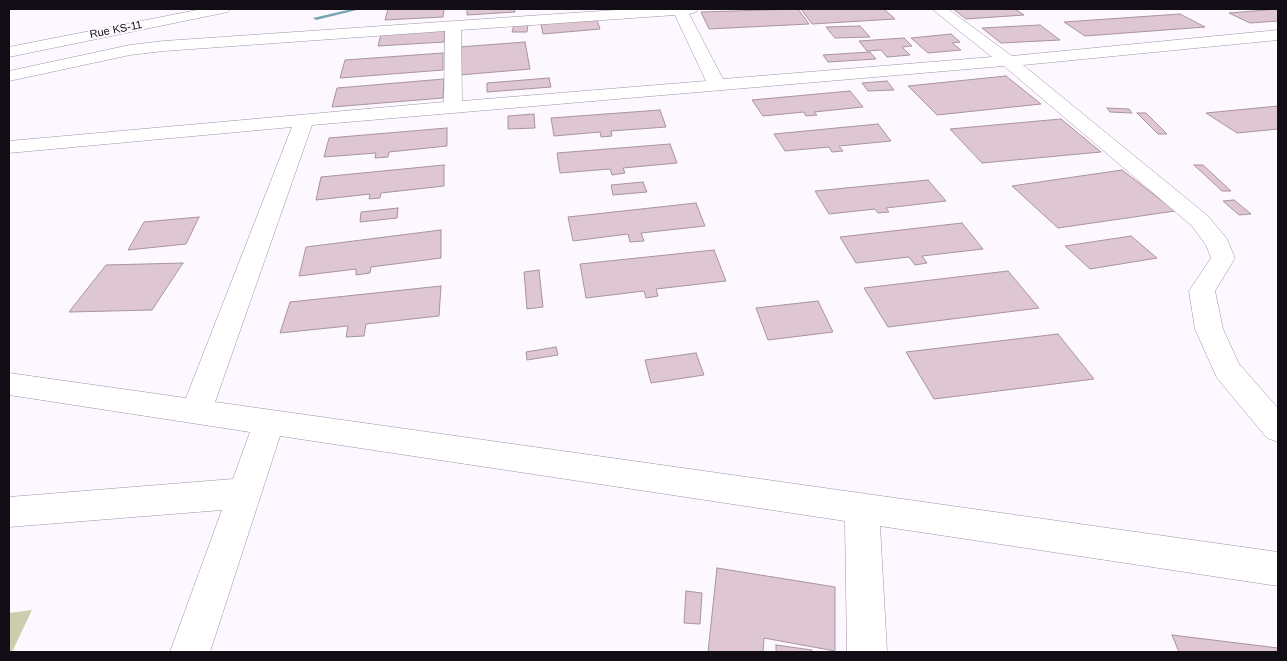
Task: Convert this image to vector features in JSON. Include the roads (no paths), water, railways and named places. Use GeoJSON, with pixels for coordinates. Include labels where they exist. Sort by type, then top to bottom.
{"type":"FeatureCollection","features":[{"type":"Feature","properties":{"kind":"street","name":"Rue KS-11"},"geometry":{"type":"LineString","coordinates":[[9,52],[223,9]]}},
{"type":"Feature","properties":{"kind":"street"},"geometry":{"type":"LineString","coordinates":[[9,76],[113,54],[164,46],[686,9],[717,86]]}},
{"type":"Feature","properties":{"kind":"street"},"geometry":{"type":"LineString","coordinates":[[939,9],[1008,61],[1200,221],[1218,244],[1223,258],[1202,291],[1209,329],[1227,370],[1278,429]]}},
{"type":"Feature","properties":{"kind":"street"},"geometry":{"type":"LineString","coordinates":[[452,25],[453,107]]}},
{"type":"Feature","properties":{"kind":"street"},"geometry":{"type":"LineString","coordinates":[[9,148],[453,107],[1008,61],[1278,35]]}},
{"type":"Feature","properties":{"kind":"street"},"geometry":{"type":"LineString","coordinates":[[196,412],[304,122]]}},
{"type":"Feature","properties":{"kind":"street"},"geometry":{"type":"LineString","coordinates":[[9,384],[1278,570]]}},
{"type":"Feature","properties":{"kind":"street"},"geometry":{"type":"LineString","coordinates":[[190,652],[244,492],[270,423]]}},
{"type":"Feature","properties":{"kind":"street"},"geometry":{"type":"LineString","coordinates":[[9,512],[244,492]]}},
{"type":"Feature","properties":{"kind":"street"},"geometry":{"type":"LineString","coordinates":[[862,510],[867,652]]}},
{"type":"Feature","properties":{"kind":"waterway"},"geometry":{"type":"LineString","coordinates":[[316,18],[358,9]]}}]}
